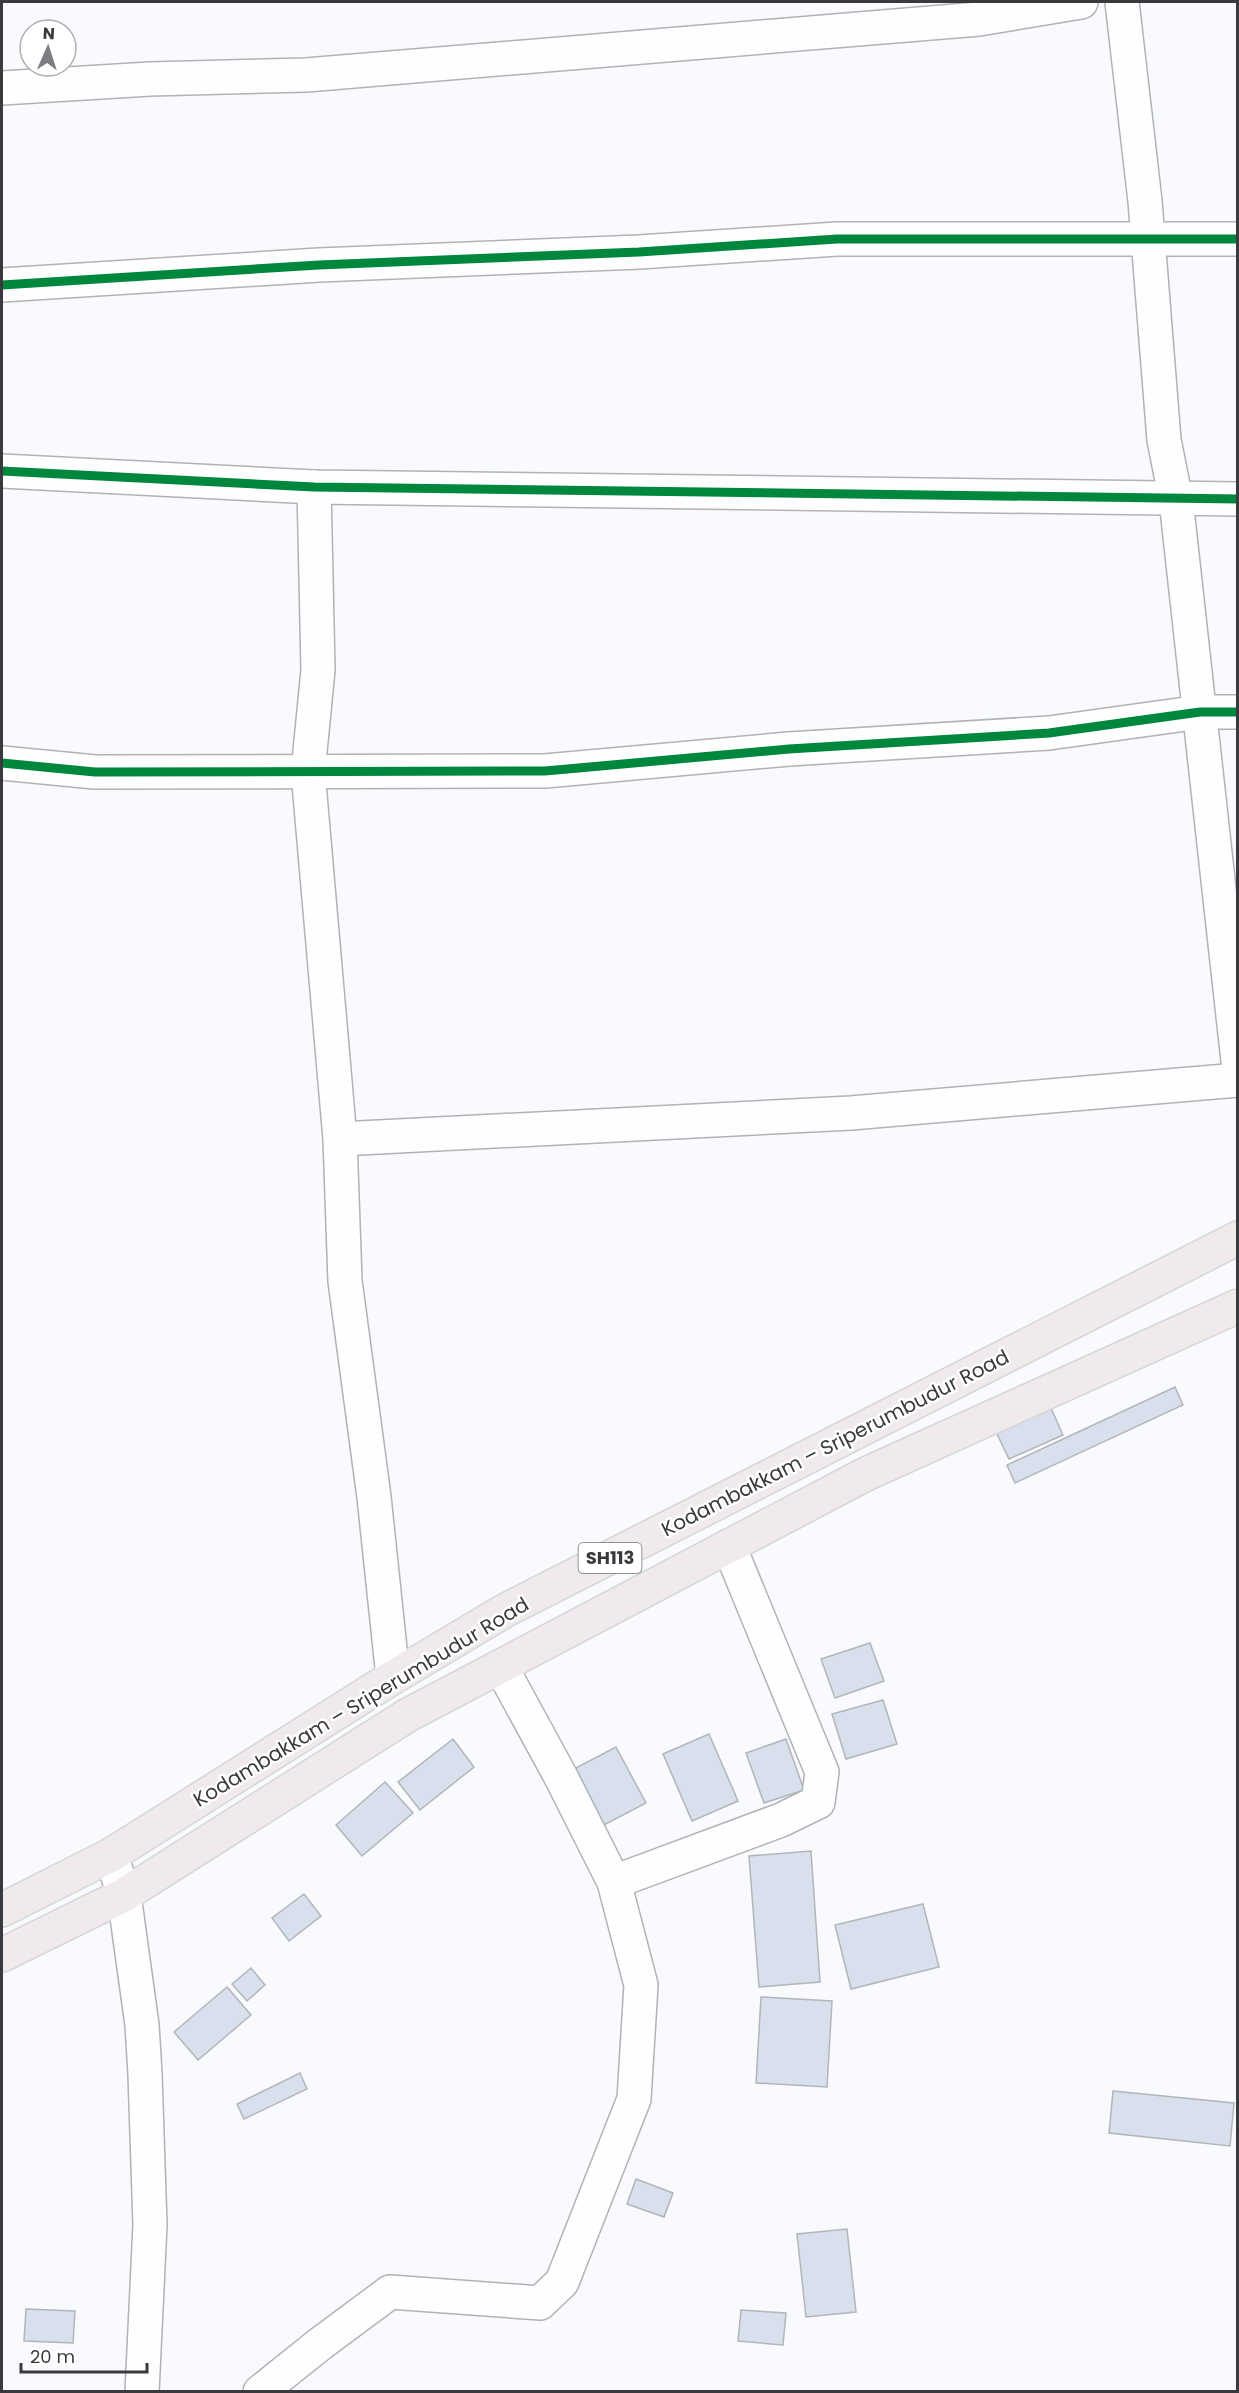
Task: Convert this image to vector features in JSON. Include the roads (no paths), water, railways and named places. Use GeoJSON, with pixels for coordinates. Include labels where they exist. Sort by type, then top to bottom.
{"type":"FeatureCollection","features":[{"type":"Feature","properties":{"kind":"main road","name":"Kodambakkam – Sriperumbudur Road"},"geometry":{"type":"LineString","coordinates":[[2,1910],[111,1856],[393,1677],[506,1610],[1238,1238]]}},
{"type":"Feature","properties":{"kind":"main road","name":"Kodambakkam – Sriperumbudur Road"},"geometry":{"type":"LineString","coordinates":[[2,1955],[124,1895],[408,1715],[866,1474],[1238,1306]]}},
{"type":"Feature","properties":{"kind":"street"},"geometry":{"type":"LineString","coordinates":[[2,88],[150,79],[318,75],[979,19],[1082,2]]}},
{"type":"Feature","properties":{"kind":"street"},"geometry":{"type":"LineString","coordinates":[[1122,2],[1148,239],[1164,440],[1176,500],[1238,1061]]}},
{"type":"Feature","properties":{"kind":"street"},"geometry":{"type":"LineString","coordinates":[[2,285],[318,265],[639,252],[837,239],[1238,239]]}},
{"type":"Feature","properties":{"kind":"street"},"geometry":{"type":"LineString","coordinates":[[2,471],[314,487],[1238,500]]}},
{"type":"Feature","properties":{"kind":"street"},"geometry":{"type":"LineString","coordinates":[[314,487],[318,670],[308,772],[340,1139],[345,1281],[374,1497],[393,1677]]}},
{"type":"Feature","properties":{"kind":"street"},"geometry":{"type":"LineString","coordinates":[[2,763],[95,772],[545,771],[789,749],[1049,733],[1200,712],[1238,712]]}},
{"type":"Feature","properties":{"kind":"street"},"geometry":{"type":"LineString","coordinates":[[340,1139],[851,1113],[1238,1080]]}},
{"type":"Feature","properties":{"kind":"street"},"geometry":{"type":"LineString","coordinates":[[614,1882],[781,1820],[818,1802],[822,1772],[729,1546]]}},
{"type":"Feature","properties":{"kind":"street"},"geometry":{"type":"LineString","coordinates":[[260,2391],[390,2292],[540,2303],[562,2282],[634,2099],[641,1985],[614,1882],[561,1777],[501,1667]]}},
{"type":"Feature","properties":{"kind":"street"},"geometry":{"type":"LineString","coordinates":[[111,1856],[124,1895],[142,2025],[150,2225],[142,2391]]}}]}
